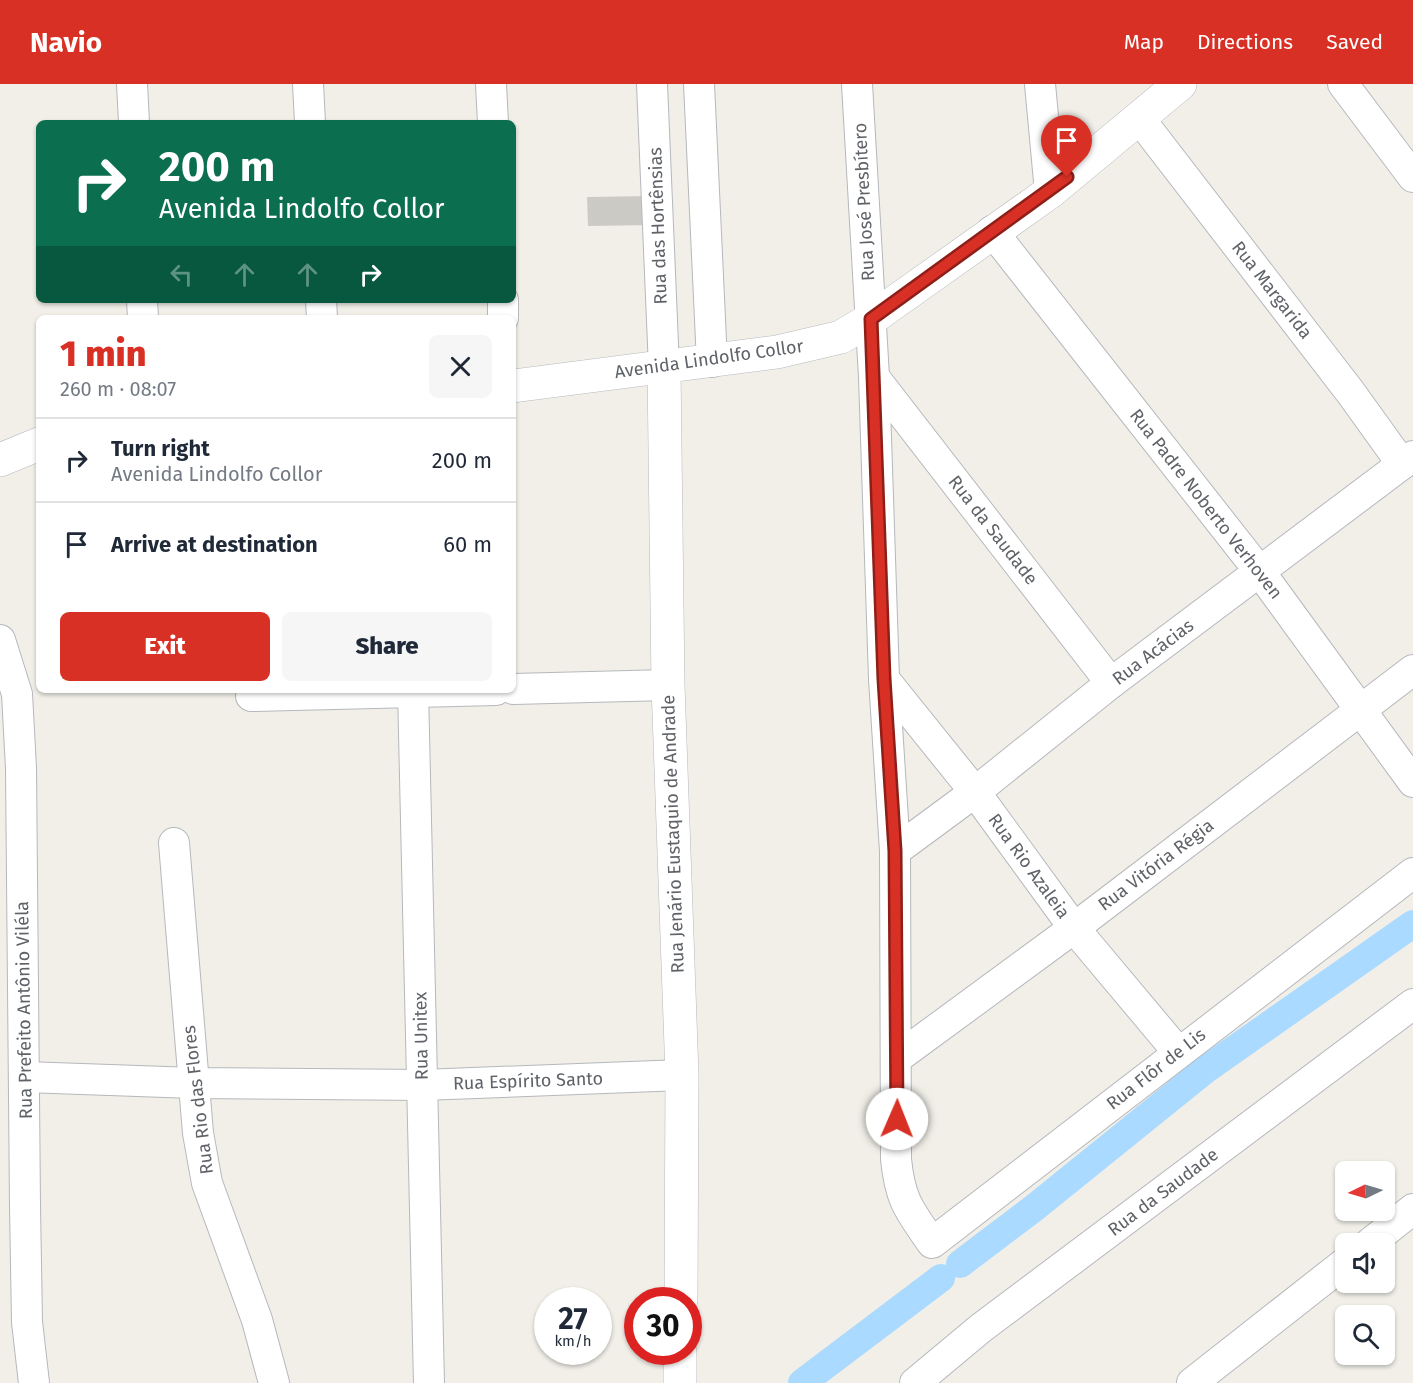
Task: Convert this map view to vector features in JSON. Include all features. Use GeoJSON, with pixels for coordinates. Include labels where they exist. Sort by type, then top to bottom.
{"type":"FeatureCollection","features":[{"type":"Feature","properties":{"kind":"street"},"geometry":{"type":"LineString","coordinates":[[132,84],[134,120]]}},
{"type":"Feature","properties":{"kind":"street"},"geometry":{"type":"LineString","coordinates":[[308,84],[310,120]]}},
{"type":"Feature","properties":{"kind":"street"},"geometry":{"type":"LineString","coordinates":[[491,84],[493,120]]}},
{"type":"Feature","properties":{"kind":"street","name":"Rua das Hortênsias"},"geometry":{"type":"LineString","coordinates":[[652,84],[663,368]]}},
{"type":"Feature","properties":{"kind":"street"},"geometry":{"type":"LineString","coordinates":[[699,84],[712,362]]}},
{"type":"Feature","properties":{"kind":"street","name":"Rua José Presbítero"},"geometry":{"type":"LineString","coordinates":[[857,84],[871,319]]}},
{"type":"Feature","properties":{"kind":"street"},"geometry":{"type":"LineString","coordinates":[[1040,84],[1050,192]]}},
{"type":"Feature","properties":{"kind":"street","name":"Avenida Lindolfo Collor"},"geometry":{"type":"LineString","coordinates":[[516,386],[712,362],[777,352],[841,337],[871,319],[1050,192],[1180,84]]}},
{"type":"Feature","properties":{"kind":"street"},"geometry":{"type":"LineString","coordinates":[[1343,84],[1413,177]]}},
{"type":"Feature","properties":{"kind":"street","name":"Rua Margarida"},"geometry":{"type":"LineString","coordinates":[[1139,118],[1351,393],[1408,460]]}},
{"type":"Feature","properties":{"kind":"street","name":"Rua Padre Noberto Verhoven"},"geometry":{"type":"LineString","coordinates":[[992,231],[1260,572],[1413,782]]}},
{"type":"Feature","properties":{"kind":"street"},"geometry":{"type":"LineString","coordinates":[[871,319],[884,679],[895,851],[897,1058]]}},
{"type":"Feature","properties":{"kind":"street","name":"Rua Jenário Eustaquio de Andrade"},"geometry":{"type":"LineString","coordinates":[[663,368],[668,685],[682,1075],[681,1287]]}},
{"type":"Feature","properties":{"kind":"street","name":"Rua da Saudade"},"geometry":{"type":"LineString","coordinates":[[874,377],[1111,683]]}},
{"type":"Feature","properties":{"kind":"street"},"geometry":{"type":"LineString","coordinates":[[0,460],[36,445]]}},
{"type":"Feature","properties":{"kind":"street","name":"Rua Acácias"},"geometry":{"type":"LineString","coordinates":[[895,851],[975,792],[1111,683],[1408,460]]}},
{"type":"Feature","properties":{"kind":"street","name":"Rua Prefeito Antônio Viléla"},"geometry":{"type":"LineString","coordinates":[[0,640],[17,694],[21,768],[27,1322],[34,1383]]}},
{"type":"Feature","properties":{"kind":"street","name":"Rua Vitória Régia"},"geometry":{"type":"LineString","coordinates":[[897,1058],[1074,928],[1413,670]]}},
{"type":"Feature","properties":{"kind":"street","name":"Rua Rio Azaleia"},"geometry":{"type":"LineString","coordinates":[[884,679],[975,792],[1074,928],[1178,1052]]}},
{"type":"Feature","properties":{"kind":"street"},"geometry":{"type":"LineString","coordinates":[[516,690],[668,685]]}},
{"type":"Feature","properties":{"kind":"street"},"geometry":{"type":"LineString","coordinates":[[251,696],[348,693]]}},
{"type":"Feature","properties":{"kind":"street","name":"Rua Unitex"},"geometry":{"type":"LineString","coordinates":[[413,693],[429,1383]]}},
{"type":"Feature","properties":{"kind":"street","name":"Rua Rio das Flores"},"geometry":{"type":"LineString","coordinates":[[174,843],[198,1132],[207,1183],[257,1320],[274,1383]]}},
{"type":"Feature","properties":{"kind":"street","name":"Rua Flôr de Lis"},"geometry":{"type":"LineString","coordinates":[[897,1058],[896,1159],[899,1186],[909,1211],[932,1243],[1413,873]]}},
{"type":"Feature","properties":{"kind":"street","name":"Rua da Saudade"},"geometry":{"type":"LineString","coordinates":[[915,1383],[975,1318],[1413,1004]]}},
{"type":"Feature","properties":{"kind":"street","name":"Rua Espírito Santo"},"geometry":{"type":"LineString","coordinates":[[25,1077],[194,1083],[422,1085],[682,1075]]}},
{"type":"Feature","properties":{"kind":"street"},"geometry":{"type":"LineString","coordinates":[[1383,1233],[1413,1209]]}},
{"type":"Feature","properties":{"kind":"street"},"geometry":{"type":"LineString","coordinates":[[1192,1383],[1335,1271]]}},
{"type":"Feature","properties":{"kind":"street"},"geometry":{"type":"LineString","coordinates":[[680,1365],[680,1383]]}},
{"type":"Feature","properties":{"kind":"building"},"geometry":{"type":"Polygon","coordinates":[[[652,196],[653,225],[588,226],[587,197],[652,196]]]}},
{"type":"Feature","properties":{"kind":"waterway"},"geometry":{"type":"LineString","coordinates":[[960,1264],[1034,1208],[1205,1070],[1413,924]]}},
{"type":"Feature","properties":{"kind":"waterway"},"geometry":{"type":"LineString","coordinates":[[802,1383],[941,1278]]}},
{"type":"Feature","properties":{"kind":"route"},"geometry":{"type":"LineString","coordinates":[[897,1119],[895,851],[884,679],[871,319],[1050,192],[1067,177]]}}]}
